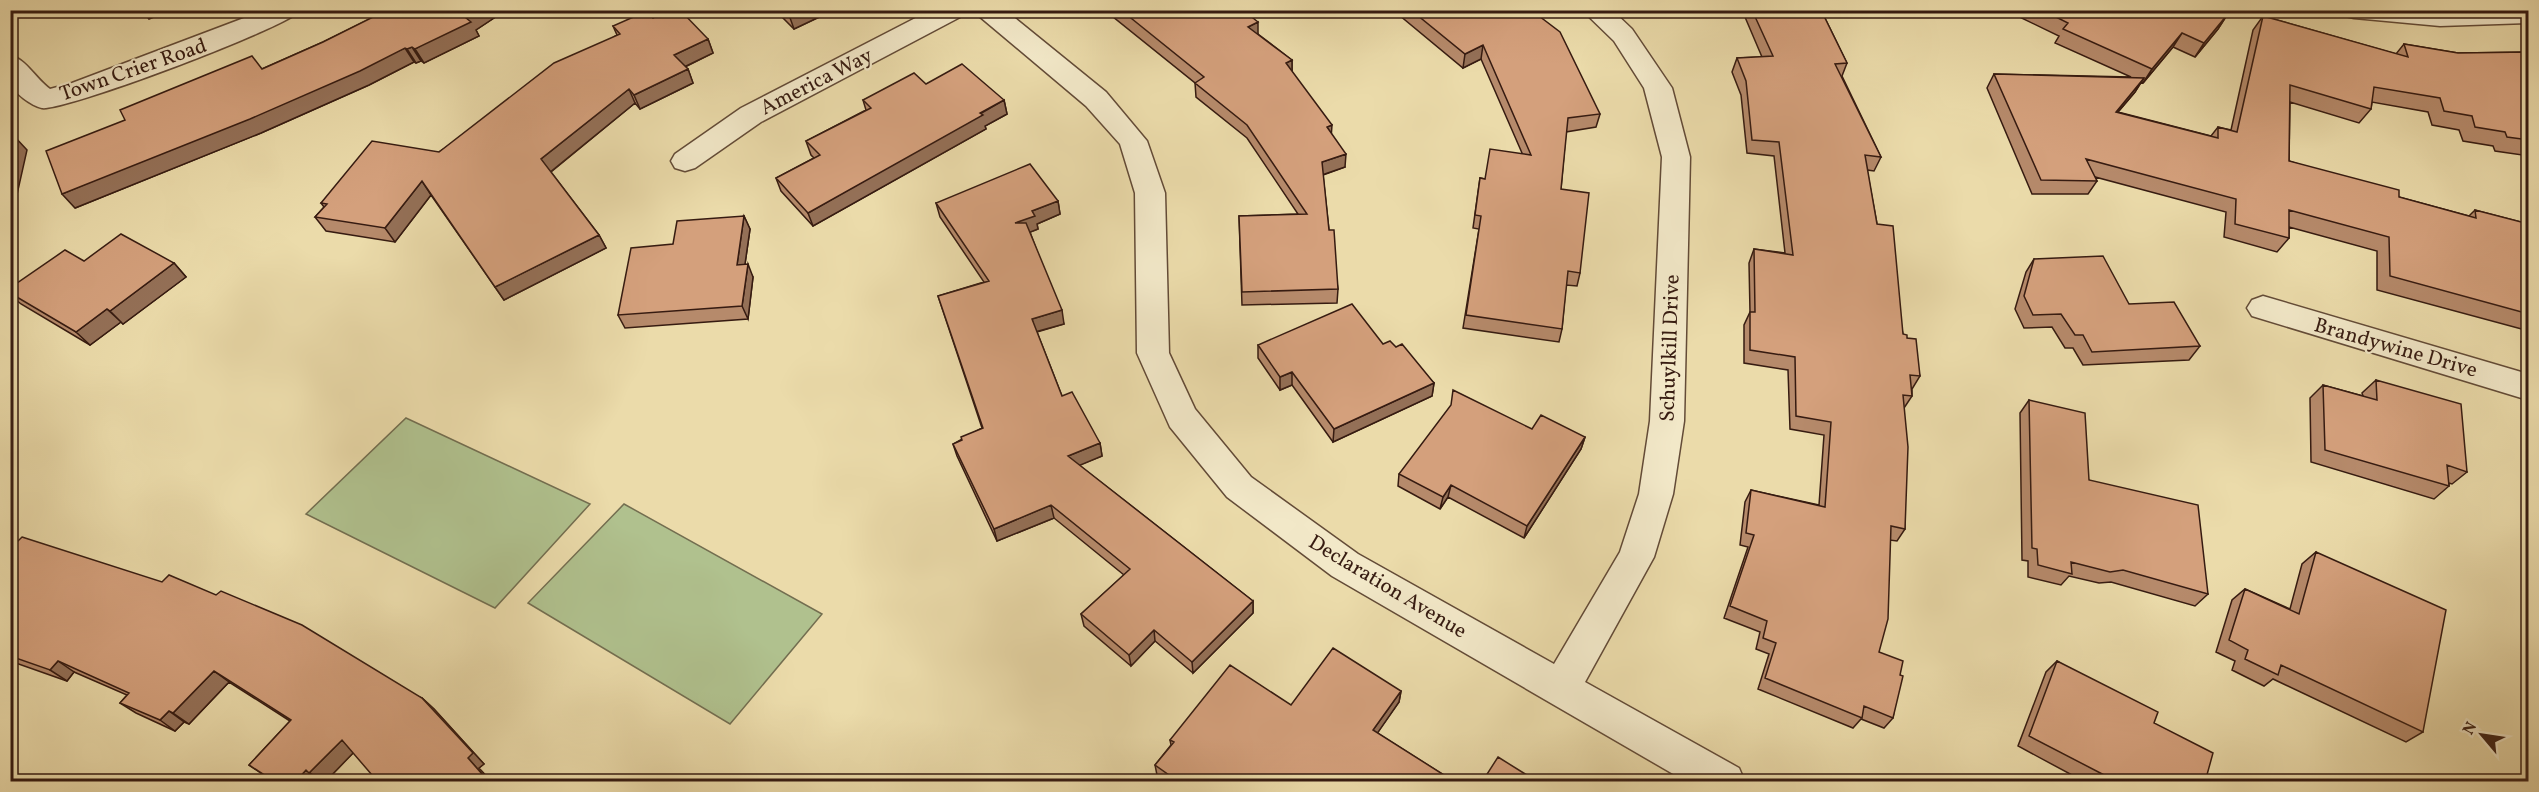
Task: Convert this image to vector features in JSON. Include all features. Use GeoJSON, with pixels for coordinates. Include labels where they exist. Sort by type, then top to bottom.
{"type":"FeatureCollection","features":[{"type":"Feature","properties":{"kind":"street","name":"Town Crier Road"},"geometry":{"type":"LineString","coordinates":[[10,64],[30,88],[45,99],[79,91],[256,25],[288,10]]}},
{"type":"Feature","properties":{"kind":"street","name":"America Way"},"geometry":{"type":"LineString","coordinates":[[685,161],[751,115],[953,10]]}},
{"type":"Feature","properties":{"kind":"street","name":"Declaration Avenue"},"geometry":{"type":"LineString","coordinates":[[988,10],[1096,99],[1133,141],[1150,193],[1153,352],[1182,417],[1239,487],[1345,565],[1725,782]]}},
{"type":"Feature","properties":{"kind":"street","name":"Schuylkill Drive"},"geometry":{"type":"LineString","coordinates":[[1561,687],[1636,557],[1656,494],[1667,421],[1676,157],[1658,88],[1623,34],[1595,10]]}},
{"type":"Feature","properties":{"kind":"street"},"geometry":{"type":"LineString","coordinates":[[2354,10],[2440,18],[2529,15]]}},
{"type":"Feature","properties":{"kind":"street","name":"Brandywine Drive"},"geometry":{"type":"LineString","coordinates":[[2263,308],[2529,387]]}},
{"type":"Feature","properties":{"kind":"green space"},"geometry":{"type":"Polygon","coordinates":[[[406,418],[590,504],[495,608],[306,514],[406,418]]]}},
{"type":"Feature","properties":{"kind":"green space"},"geometry":{"type":"Polygon","coordinates":[[[624,504],[822,614],[730,724],[528,603],[624,504]]]}},
{"type":"Feature","properties":{"kind":"building"},"geometry":{"type":"Polygon","coordinates":[[[374,10],[476,10],[465,17],[471,22],[415,49],[405,48],[360,71],[250,119],[62,194],[46,151],[125,120],[120,110],[252,56],[262,69],[379,14],[374,10]]]}},
{"type":"Feature","properties":{"kind":"building"},"geometry":{"type":"Polygon","coordinates":[[[669,10],[680,10],[708,39],[674,55],[688,69],[634,95],[629,89],[541,159],[599,235],[495,287],[422,181],[385,228],[315,217],[327,204],[321,203],[372,141],[439,152],[554,63],[620,34],[613,26],[647,11],[653,18],[669,10]]]}},
{"type":"Feature","properties":{"kind":"building"},"geometry":{"type":"Polygon","coordinates":[[[784,10],[800,10],[789,15],[784,10]]]}},
{"type":"Feature","properties":{"kind":"building"},"geometry":{"type":"Polygon","coordinates":[[[1121,10],[1243,10],[1258,22],[1248,27],[1292,60],[1286,63],[1332,125],[1327,127],[1346,154],[1322,162],[1329,230],[1334,230],[1338,289],[1242,292],[1239,216],[1307,214],[1247,125],[1195,83],[1204,77],[1121,10]]]}},
{"type":"Feature","properties":{"kind":"building"},"geometry":{"type":"Polygon","coordinates":[[[1411,10],[1531,10],[1560,32],[1600,114],[1568,118],[1561,189],[1589,193],[1580,273],[1568,271],[1562,329],[1466,315],[1481,216],[1475,215],[1480,178],[1485,179],[1490,149],[1531,155],[1483,45],[1465,54],[1411,10]]]}},
{"type":"Feature","properties":{"kind":"building"},"geometry":{"type":"Polygon","coordinates":[[[1752,10],[1821,10],[1847,63],[1835,64],[1881,157],[1865,155],[1877,224],[1893,226],[1903,334],[1907,335],[1907,338],[1916,339],[1920,376],[1910,375],[1912,396],[1903,395],[1908,447],[1905,529],[1891,526],[1888,619],[1879,652],[1903,661],[1900,675],[1903,676],[1893,718],[1864,706],[1862,718],[1765,678],[1776,643],[1763,638],[1767,621],[1730,606],[1754,535],[1746,533],[1751,490],[1825,507],[1831,422],[1796,416],[1795,357],[1750,350],[1750,312],[1755,312],[1754,249],[1793,255],[1779,142],[1752,140],[1746,81],[1737,58],[1773,56],[1752,10]]]}},
{"type":"Feature","properties":{"kind":"building"},"geometry":{"type":"Polygon","coordinates":[[[2042,10],[2217,10],[2227,15],[2204,43],[2182,33],[2152,69],[2063,29],[2068,23],[2042,10]]]}},
{"type":"Feature","properties":{"kind":"building"},"geometry":{"type":"Polygon","coordinates":[[[2263,16],[2408,57],[2404,44],[2458,53],[2529,52],[2529,140],[2507,137],[2505,132],[2475,127],[2472,116],[2444,111],[2440,98],[2374,87],[2371,109],[2290,85],[2289,161],[2399,190],[2399,197],[2476,218],[2475,210],[2529,224],[2529,314],[2390,276],[2389,237],[2289,210],[2289,238],[2235,224],[2236,199],[2086,159],[2097,181],[2041,180],[1994,74],[2144,78],[2116,112],[2218,138],[2218,127],[2237,132],[2263,16]]]}},
{"type":"Feature","properties":{"kind":"building"},"geometry":{"type":"Polygon","coordinates":[[[962,64],[1004,100],[980,113],[983,115],[808,213],[776,178],[820,155],[806,141],[871,108],[863,100],[914,73],[926,84],[962,64]]]}},
{"type":"Feature","properties":{"kind":"building"},"geometry":{"type":"Polygon","coordinates":[[[10,136],[14,136],[10,150],[10,136]]]}},
{"type":"Feature","properties":{"kind":"building"},"geometry":{"type":"Polygon","coordinates":[[[1030,164],[1058,201],[1032,211],[1035,216],[1015,223],[1026,223],[1062,310],[1032,319],[1062,396],[1072,392],[1100,443],[1068,456],[1253,601],[1192,662],[1154,630],[1129,655],[1081,614],[1130,569],[1051,505],[994,529],[953,444],[962,440],[961,437],[983,428],[938,296],[989,281],[936,203],[1030,164]]]}},
{"type":"Feature","properties":{"kind":"building"},"geometry":{"type":"Polygon","coordinates":[[[744,216],[737,265],[748,264],[742,306],[618,315],[631,248],[673,244],[677,221],[744,216]]]}},
{"type":"Feature","properties":{"kind":"building"},"geometry":{"type":"Polygon","coordinates":[[[121,234],[174,263],[110,311],[107,309],[76,332],[10,293],[10,288],[65,250],[84,261],[121,234]]]}},
{"type":"Feature","properties":{"kind":"building"},"geometry":{"type":"Polygon","coordinates":[[[2103,256],[2129,304],[2174,302],[2200,346],[2092,352],[2083,335],[2075,335],[2061,314],[2033,315],[2024,296],[2034,259],[2103,256]]]}},
{"type":"Feature","properties":{"kind":"building"},"geometry":{"type":"Polygon","coordinates":[[[1352,304],[1383,344],[1390,341],[1396,347],[1402,344],[1434,383],[1334,429],[1292,372],[1280,377],[1258,345],[1352,304]]]}},
{"type":"Feature","properties":{"kind":"building"},"geometry":{"type":"Polygon","coordinates":[[[2376,380],[2461,404],[2467,472],[2447,465],[2449,486],[2325,450],[2323,385],[2377,400],[2376,380]]]}},
{"type":"Feature","properties":{"kind":"building"},"geometry":{"type":"Polygon","coordinates":[[[1453,390],[1532,429],[1541,415],[1585,437],[1527,526],[1451,485],[1443,497],[1399,474],[1451,405],[1453,390]]]}},
{"type":"Feature","properties":{"kind":"building"},"geometry":{"type":"Polygon","coordinates":[[[2029,400],[2085,413],[2089,480],[2198,505],[2208,594],[2123,570],[2110,572],[2071,562],[2072,574],[2038,565],[2037,549],[2032,548],[2029,400]]]}},
{"type":"Feature","properties":{"kind":"building"},"geometry":{"type":"Polygon","coordinates":[[[22,537],[162,582],[169,575],[216,595],[221,591],[302,625],[422,698],[473,753],[468,758],[489,782],[378,782],[342,740],[309,773],[306,770],[295,782],[275,782],[249,765],[291,720],[214,671],[173,713],[169,711],[160,720],[120,703],[129,693],[58,661],[50,670],[10,656],[10,541],[16,543],[22,537]]]}},
{"type":"Feature","properties":{"kind":"building"},"geometry":{"type":"Polygon","coordinates":[[[2316,552],[2446,610],[2423,732],[2281,665],[2278,675],[2245,659],[2248,650],[2229,640],[2245,589],[2299,614],[2316,552]]]}},
{"type":"Feature","properties":{"kind":"building"},"geometry":{"type":"Polygon","coordinates":[[[1333,648],[1401,691],[1373,730],[1455,782],[1179,782],[1155,765],[1174,742],[1170,740],[1230,665],[1291,705],[1333,648]]]}},
{"type":"Feature","properties":{"kind":"building"},"geometry":{"type":"Polygon","coordinates":[[[2057,661],[2158,712],[2154,723],[2213,753],[2205,782],[2107,782],[2108,777],[2029,736],[2057,661]]]}},
{"type":"Feature","properties":{"kind":"building"},"geometry":{"type":"Polygon","coordinates":[[[1498,757],[1538,782],[1482,782],[1498,757]]]}}]}
